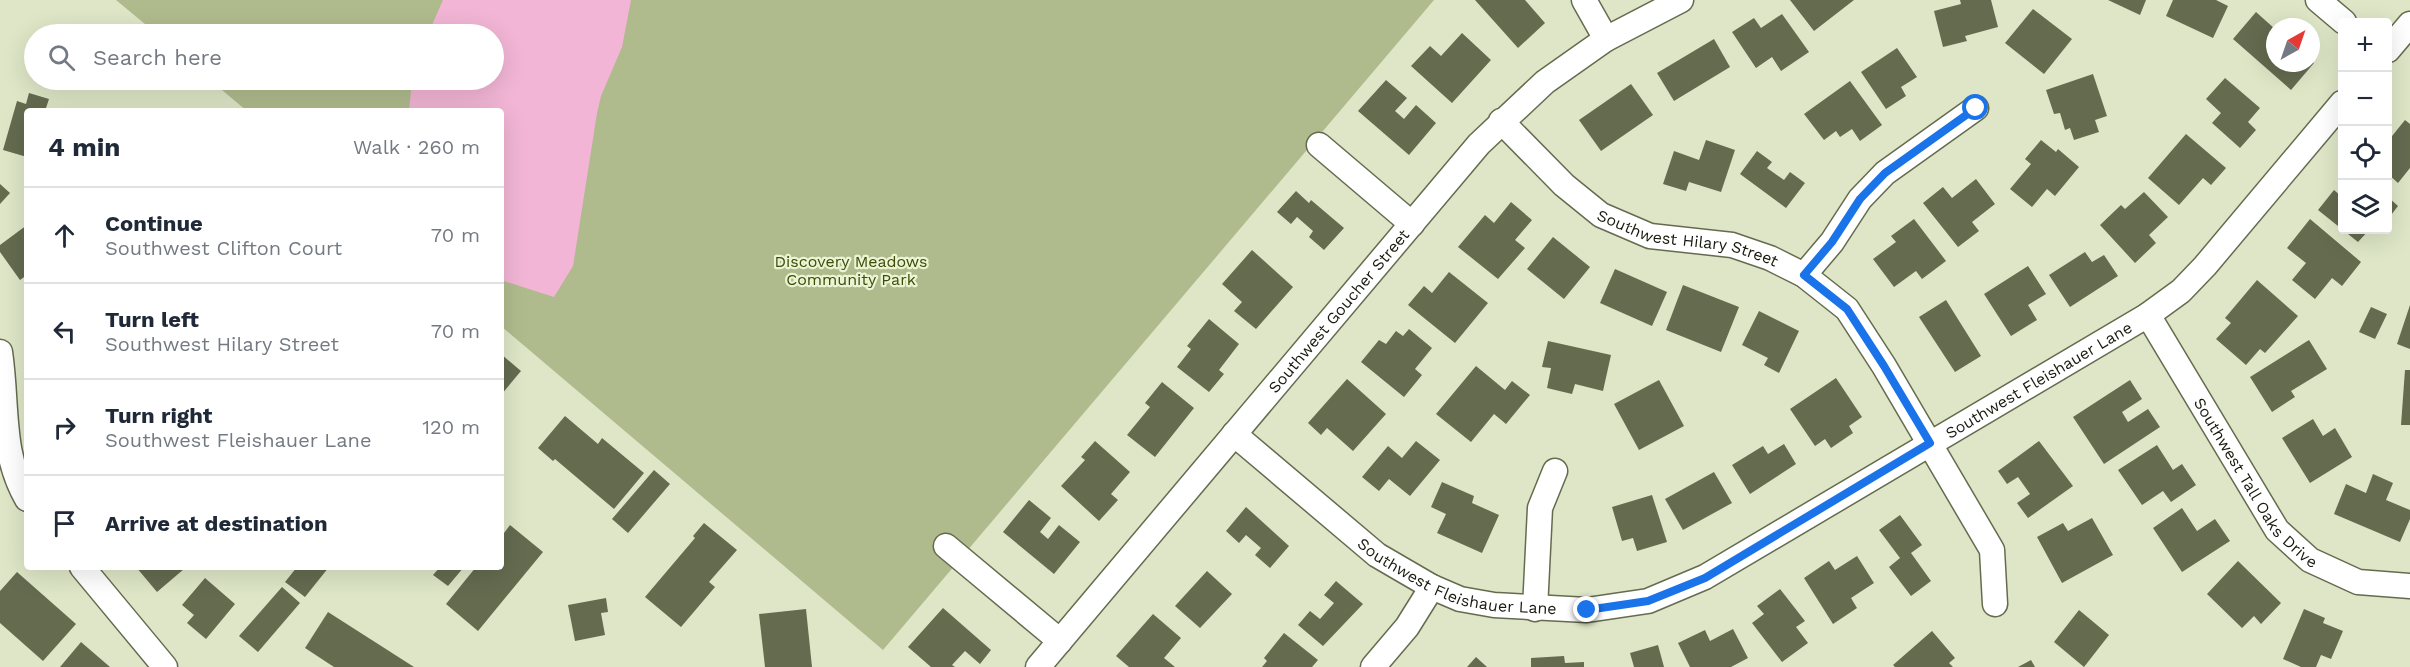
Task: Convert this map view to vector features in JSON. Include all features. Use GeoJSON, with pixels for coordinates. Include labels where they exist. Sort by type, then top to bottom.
{"type":"FeatureCollection","features":[{"type":"Feature","properties":{"kind":"street"},"geometry":{"type":"LineString","coordinates":[[1584,0],[1606,39]]}},
{"type":"Feature","properties":{"kind":"street","name":"Southwest Goucher Street"},"geometry":{"type":"LineString","coordinates":[[1038,667],[1479,144],[1501,121],[1545,82],[1606,39],[1681,0]]}},
{"type":"Feature","properties":{"kind":"street"},"geometry":{"type":"LineString","coordinates":[[2318,0],[2339,18]]}},
{"type":"Feature","properties":{"kind":"street"},"geometry":{"type":"LineString","coordinates":[[2392,45],[2410,24]]}},
{"type":"Feature","properties":{"kind":"street"},"geometry":{"type":"LineString","coordinates":[[1804,275],[1832,242],[1860,199],[1885,173],[1976,108]]}},
{"type":"Feature","properties":{"kind":"street","name":"Southwest Fleishauer Lane"},"geometry":{"type":"LineString","coordinates":[[1234,434],[1377,555],[1432,587],[1460,599],[1534,609],[1587,610],[1648,601],[1705,578],[2148,315],[2181,291],[2205,266],[2338,109]]}},
{"type":"Feature","properties":{"kind":"street","name":"Southwest Hilary Street"},"geometry":{"type":"LineString","coordinates":[[1501,121],[1564,185],[1601,215],[1650,236],[1732,245],[1770,258],[1804,275],[1847,309],[1884,366],[1992,550],[1995,604]]}},
{"type":"Feature","properties":{"kind":"street"},"geometry":{"type":"LineString","coordinates":[[1319,145],[1412,224]]}},
{"type":"Feature","properties":{"kind":"street","name":"Southwest Tall Oaks Drive"},"geometry":{"type":"LineString","coordinates":[[2148,315],[2277,530],[2310,560],[2358,582],[2410,585]]}},
{"type":"Feature","properties":{"kind":"street"},"geometry":{"type":"LineString","coordinates":[[0,352],[3,390],[0,428],[4,456],[19,490],[24,496]]}},
{"type":"Feature","properties":{"kind":"street"},"geometry":{"type":"LineString","coordinates":[[1534,609],[1540,508],[1556,471]]}},
{"type":"Feature","properties":{"kind":"street"},"geometry":{"type":"LineString","coordinates":[[946,546],[1060,641]]}},
{"type":"Feature","properties":{"kind":"street"},"geometry":{"type":"LineString","coordinates":[[84,570],[165,667]]}},
{"type":"Feature","properties":{"kind":"street"},"geometry":{"type":"LineString","coordinates":[[1373,667],[1407,627],[1432,587]]}},
{"type":"Feature","properties":{"kind":"green space","name":"Discovery Meadows Community Park"},"geometry":{"type":"Polygon","coordinates":[[[116,0],[1434,0],[883,650],[504,329],[504,108],[243,108],[222,90],[504,90],[504,24],[145,24],[116,0]]]}},
{"type":"Feature","properties":{"kind":"shaded area"},"geometry":{"type":"Polygon","coordinates":[[[443,0],[631,0],[622,47],[601,96],[597,113],[573,266],[554,297],[504,281],[504,108],[409,108],[411,90],[504,90],[504,24],[432,24],[443,0]]]}},
{"type":"Feature","properties":{"kind":"building"},"geometry":{"type":"Polygon","coordinates":[[[1475,0],[1525,0],[1545,23],[1518,48],[1475,0]]]}},
{"type":"Feature","properties":{"kind":"building"},"geometry":{"type":"Polygon","coordinates":[[[1790,0],[1854,0],[1814,31],[1790,0]]]}},
{"type":"Feature","properties":{"kind":"building"},"geometry":{"type":"Polygon","coordinates":[[[1960,0],[1991,0],[1998,27],[1965,36],[1967,41],[1943,47],[1934,11],[1961,4],[1960,0]]]}},
{"type":"Feature","properties":{"kind":"building"},"geometry":{"type":"Polygon","coordinates":[[[2108,0],[2146,0],[2140,15],[2108,0]]]}},
{"type":"Feature","properties":{"kind":"building"},"geometry":{"type":"Polygon","coordinates":[[[2173,0],[2216,0],[2228,6],[2213,38],[2166,16],[2173,0]]]}},
{"type":"Feature","properties":{"kind":"building"},"geometry":{"type":"Polygon","coordinates":[[[2033,9],[2072,39],[2044,74],[2005,43],[2033,9]]]}},
{"type":"Feature","properties":{"kind":"building"},"geometry":{"type":"Polygon","coordinates":[[[2256,12],[2266,21],[2266,68],[2233,39],[2256,12]]]}},
{"type":"Feature","properties":{"kind":"building"},"geometry":{"type":"Polygon","coordinates":[[[1782,14],[1809,52],[1781,71],[1772,57],[1756,68],[1732,32],[1754,18],[1761,28],[1782,14]]]}},
{"type":"Feature","properties":{"kind":"building"},"geometry":{"type":"Polygon","coordinates":[[[1462,33],[1491,60],[1452,103],[1411,66],[1430,46],[1441,56],[1462,33]]]}},
{"type":"Feature","properties":{"kind":"building"},"geometry":{"type":"Polygon","coordinates":[[[1714,39],[1730,67],[1674,101],[1657,73],[1714,39]]]}},
{"type":"Feature","properties":{"kind":"building"},"geometry":{"type":"Polygon","coordinates":[[[1897,48],[1917,77],[1901,87],[1906,96],[1886,109],[1861,72],[1897,48]]]}},
{"type":"Feature","properties":{"kind":"building"},"geometry":{"type":"Polygon","coordinates":[[[2271,72],[2306,72],[2291,90],[2271,72]]]}},
{"type":"Feature","properties":{"kind":"building"},"geometry":{"type":"Polygon","coordinates":[[[2093,74],[2107,116],[2095,120],[2099,132],[2074,140],[2070,128],[2065,130],[2060,113],[2054,114],[2046,90],[2093,74]]]}},
{"type":"Feature","properties":{"kind":"building"},"geometry":{"type":"Polygon","coordinates":[[[2225,78],[2260,108],[2248,122],[2256,130],[2240,148],[2212,123],[2221,113],[2206,99],[2225,78]]]}},
{"type":"Feature","properties":{"kind":"building"},"geometry":{"type":"Polygon","coordinates":[[[1386,80],[1407,98],[1395,111],[1404,119],[1416,105],[1436,123],[1409,155],[1358,111],[1386,80]]]}},
{"type":"Feature","properties":{"kind":"building"},"geometry":{"type":"Polygon","coordinates":[[[1850,81],[1882,125],[1860,141],[1852,129],[1840,137],[1836,131],[1824,140],[1804,114],[1850,81]]]}},
{"type":"Feature","properties":{"kind":"building"},"geometry":{"type":"Polygon","coordinates":[[[1631,84],[1653,115],[1601,151],[1579,120],[1631,84]]]}},
{"type":"Feature","properties":{"kind":"building"},"geometry":{"type":"Polygon","coordinates":[[[29,93],[49,99],[46,108],[24,108],[24,156],[3,150],[17,101],[26,104],[29,93]]]}},
{"type":"Feature","properties":{"kind":"building"},"geometry":{"type":"Polygon","coordinates":[[[2405,120],[2410,124],[2410,168],[2398,183],[2392,178],[2392,136],[2405,120]]]}},
{"type":"Feature","properties":{"kind":"building"},"geometry":{"type":"Polygon","coordinates":[[[2186,134],[2226,168],[2211,185],[2203,178],[2179,205],[2148,178],[2186,134]]]}},
{"type":"Feature","properties":{"kind":"building"},"geometry":{"type":"Polygon","coordinates":[[[1706,140],[1735,150],[1721,192],[1689,182],[1686,191],[1663,184],[1674,151],[1699,160],[1706,140]]]}},
{"type":"Feature","properties":{"kind":"building"},"geometry":{"type":"Polygon","coordinates":[[[2041,140],[2056,152],[2058,149],[2079,167],[2055,196],[2047,189],[2032,207],[2010,189],[2031,164],[2025,159],[2041,140]]]}},
{"type":"Feature","properties":{"kind":"building"},"geometry":{"type":"Polygon","coordinates":[[[1757,151],[1772,162],[1767,168],[1784,180],[1790,172],[1805,183],[1786,208],[1740,174],[1757,151]]]}},
{"type":"Feature","properties":{"kind":"building"},"geometry":{"type":"Polygon","coordinates":[[[1976,179],[1995,204],[1972,222],[1979,231],[1958,247],[1923,203],[1943,187],[1952,198],[1976,179]]]}},
{"type":"Feature","properties":{"kind":"building"},"geometry":{"type":"Polygon","coordinates":[[[0,184],[10,193],[0,204],[0,184]]]}},
{"type":"Feature","properties":{"kind":"building"},"geometry":{"type":"Polygon","coordinates":[[[2334,190],[2338,194],[2338,226],[2318,210],[2334,190]]]}},
{"type":"Feature","properties":{"kind":"building"},"geometry":{"type":"Polygon","coordinates":[[[1296,191],[1309,203],[1311,200],[1344,228],[1324,250],[1309,237],[1313,231],[1297,217],[1291,224],[1277,212],[1296,191]]]}},
{"type":"Feature","properties":{"kind":"building"},"geometry":{"type":"Polygon","coordinates":[[[2144,192],[2168,217],[2149,235],[2156,243],[2135,263],[2100,225],[2121,205],[2125,209],[2144,192]]]}},
{"type":"Feature","properties":{"kind":"building"},"geometry":{"type":"Polygon","coordinates":[[[2392,201],[2398,206],[2392,214],[2392,201]]]}},
{"type":"Feature","properties":{"kind":"building"},"geometry":{"type":"Polygon","coordinates":[[[1511,202],[1532,220],[1515,240],[1525,248],[1498,279],[1458,247],[1485,215],[1494,223],[1511,202]]]}},
{"type":"Feature","properties":{"kind":"building"},"geometry":{"type":"Polygon","coordinates":[[[1914,219],[1946,261],[1922,279],[1916,271],[1894,287],[1873,259],[1896,242],[1891,236],[1914,219]]]}},
{"type":"Feature","properties":{"kind":"building"},"geometry":{"type":"Polygon","coordinates":[[[2310,219],[2361,262],[2342,286],[2332,278],[2315,299],[2292,280],[2306,263],[2287,248],[2310,219]]]}},
{"type":"Feature","properties":{"kind":"building"},"geometry":{"type":"Polygon","coordinates":[[[24,227],[24,277],[20,280],[0,252],[0,245],[24,227]]]}},
{"type":"Feature","properties":{"kind":"building"},"geometry":{"type":"Polygon","coordinates":[[[2348,234],[2365,234],[2358,242],[2348,234]]]}},
{"type":"Feature","properties":{"kind":"building"},"geometry":{"type":"Polygon","coordinates":[[[1553,237],[1590,267],[1564,299],[1527,269],[1553,237]]]}},
{"type":"Feature","properties":{"kind":"building"},"geometry":{"type":"Polygon","coordinates":[[[1252,250],[1293,287],[1256,329],[1234,311],[1242,302],[1222,284],[1252,250]]]}},
{"type":"Feature","properties":{"kind":"building"},"geometry":{"type":"Polygon","coordinates":[[[2085,252],[2092,262],[2104,255],[2118,276],[2070,307],[2049,275],[2085,252]]]}},
{"type":"Feature","properties":{"kind":"building"},"geometry":{"type":"Polygon","coordinates":[[[2028,266],[2046,294],[2028,305],[2037,320],[2011,336],[1984,294],[2028,266]]]}},
{"type":"Feature","properties":{"kind":"building"},"geometry":{"type":"Polygon","coordinates":[[[1615,269],[1667,292],[1652,326],[1600,303],[1615,269]]]}},
{"type":"Feature","properties":{"kind":"building"},"geometry":{"type":"Polygon","coordinates":[[[1449,272],[1488,303],[1455,343],[1408,305],[1424,286],[1432,293],[1449,272]]]}},
{"type":"Feature","properties":{"kind":"building"},"geometry":{"type":"Polygon","coordinates":[[[2257,280],[2298,316],[2265,353],[2260,349],[2246,365],[2216,339],[2231,323],[2225,318],[2257,280]]]}},
{"type":"Feature","properties":{"kind":"building"},"geometry":{"type":"Polygon","coordinates":[[[1683,285],[1739,307],[1721,352],[1666,330],[1683,285]]]}},
{"type":"Feature","properties":{"kind":"building"},"geometry":{"type":"Polygon","coordinates":[[[1946,300],[1981,356],[1955,372],[1919,317],[1946,300]]]}},
{"type":"Feature","properties":{"kind":"building"},"geometry":{"type":"Polygon","coordinates":[[[2410,305],[2410,349],[2397,344],[2410,305]]]}},
{"type":"Feature","properties":{"kind":"building"},"geometry":{"type":"Polygon","coordinates":[[[2371,307],[2387,314],[2375,339],[2359,332],[2371,307]]]}},
{"type":"Feature","properties":{"kind":"building"},"geometry":{"type":"Polygon","coordinates":[[[1759,311],[1799,331],[1779,373],[1764,365],[1768,358],[1742,345],[1759,311]]]}},
{"type":"Feature","properties":{"kind":"building"},"geometry":{"type":"Polygon","coordinates":[[[1209,319],[1239,344],[1219,370],[1224,374],[1209,392],[1177,367],[1191,349],[1187,346],[1209,319]]]}},
{"type":"Feature","properties":{"kind":"building"},"geometry":{"type":"Polygon","coordinates":[[[1409,329],[1432,348],[1415,369],[1422,375],[1404,397],[1361,362],[1379,340],[1386,344],[1396,331],[1403,336],[1409,329]]]}},
{"type":"Feature","properties":{"kind":"building"},"geometry":{"type":"Polygon","coordinates":[[[2309,340],[2327,369],[2291,391],[2295,397],[2272,412],[2250,377],[2309,340]]]}},
{"type":"Feature","properties":{"kind":"building"},"geometry":{"type":"Polygon","coordinates":[[[1548,341],[1611,355],[1603,391],[1575,384],[1572,394],[1547,388],[1551,368],[1542,367],[1548,341]]]}},
{"type":"Feature","properties":{"kind":"building"},"geometry":{"type":"Polygon","coordinates":[[[504,357],[521,371],[504,391],[504,357]]]}},
{"type":"Feature","properties":{"kind":"building"},"geometry":{"type":"Polygon","coordinates":[[[1476,366],[1505,390],[1512,381],[1530,395],[1506,424],[1494,414],[1471,442],[1436,414],[1476,366]]]}},
{"type":"Feature","properties":{"kind":"building"},"geometry":{"type":"Polygon","coordinates":[[[2405,370],[2410,370],[2410,425],[2401,425],[2405,370]]]}},
{"type":"Feature","properties":{"kind":"building"},"geometry":{"type":"Polygon","coordinates":[[[1836,378],[1862,417],[1849,426],[1853,433],[1831,448],[1825,439],[1815,446],[1790,409],[1836,378]]]}},
{"type":"Feature","properties":{"kind":"building"},"geometry":{"type":"Polygon","coordinates":[[[1347,379],[1386,414],[1353,451],[1327,428],[1321,435],[1308,423],[1347,379]]]}},
{"type":"Feature","properties":{"kind":"building"},"geometry":{"type":"Polygon","coordinates":[[[1659,380],[1684,426],[1639,450],[1614,404],[1659,380]]]}},
{"type":"Feature","properties":{"kind":"building"},"geometry":{"type":"Polygon","coordinates":[[[2130,380],[2142,399],[2122,412],[2128,422],[2148,409],[2160,427],[2104,464],[2073,417],[2130,380]]]}},
{"type":"Feature","properties":{"kind":"building"},"geometry":{"type":"Polygon","coordinates":[[[1162,382],[1194,408],[1155,457],[1127,435],[1150,407],[1145,403],[1162,382]]]}},
{"type":"Feature","properties":{"kind":"building"},"geometry":{"type":"Polygon","coordinates":[[[565,416],[598,444],[602,438],[644,473],[614,509],[555,459],[553,461],[538,448],[565,416]]]}},
{"type":"Feature","properties":{"kind":"building"},"geometry":{"type":"Polygon","coordinates":[[[2313,419],[2323,436],[2335,428],[2352,457],[2310,483],[2282,438],[2313,419]]]}},
{"type":"Feature","properties":{"kind":"building"},"geometry":{"type":"Polygon","coordinates":[[[1095,441],[1130,472],[1111,494],[1118,500],[1099,521],[1061,486],[1085,460],[1081,457],[1095,441]]]}},
{"type":"Feature","properties":{"kind":"building"},"geometry":{"type":"Polygon","coordinates":[[[1416,441],[1440,460],[1410,496],[1389,479],[1379,491],[1362,477],[1388,446],[1402,458],[1416,441]]]}},
{"type":"Feature","properties":{"kind":"building"},"geometry":{"type":"Polygon","coordinates":[[[2039,441],[2073,486],[2028,518],[2017,503],[2030,494],[2018,477],[2007,484],[1998,471],[2039,441]]]}},
{"type":"Feature","properties":{"kind":"building"},"geometry":{"type":"Polygon","coordinates":[[[1784,444],[1796,464],[1750,494],[1732,465],[1763,446],[1768,454],[1784,444]]]}},
{"type":"Feature","properties":{"kind":"building"},"geometry":{"type":"Polygon","coordinates":[[[2157,445],[2173,470],[2182,464],[2196,485],[2171,502],[2163,491],[2142,505],[2118,470],[2157,445]]]}},
{"type":"Feature","properties":{"kind":"building"},"geometry":{"type":"Polygon","coordinates":[[[654,470],[670,484],[628,533],[612,519],[654,470]]]}},
{"type":"Feature","properties":{"kind":"building"},"geometry":{"type":"Polygon","coordinates":[[[1714,472],[1732,503],[1683,530],[1665,499],[1714,472]]]}},
{"type":"Feature","properties":{"kind":"building"},"geometry":{"type":"Polygon","coordinates":[[[2373,474],[2393,483],[2386,500],[2410,510],[2410,519],[2400,542],[2334,514],[2346,484],[2366,493],[2373,474]]]}},
{"type":"Feature","properties":{"kind":"building"},"geometry":{"type":"Polygon","coordinates":[[[1442,482],[1474,496],[1472,503],[1499,515],[1482,553],[1437,533],[1446,514],[1431,507],[1442,482]]]}},
{"type":"Feature","properties":{"kind":"building"},"geometry":{"type":"Polygon","coordinates":[[[1652,495],[1667,542],[1637,551],[1633,538],[1622,541],[1612,507],[1652,495]]]}},
{"type":"Feature","properties":{"kind":"building"},"geometry":{"type":"Polygon","coordinates":[[[1029,500],[1051,518],[1040,532],[1048,539],[1059,525],[1080,542],[1054,574],[1003,532],[1029,500]]]}},
{"type":"Feature","properties":{"kind":"building"},"geometry":{"type":"Polygon","coordinates":[[[1246,507],[1289,546],[1270,568],[1255,555],[1261,548],[1246,535],[1239,543],[1226,531],[1246,507]]]}},
{"type":"Feature","properties":{"kind":"building"},"geometry":{"type":"Polygon","coordinates":[[[2182,508],[2197,531],[2215,519],[2230,541],[2182,572],[2153,528],[2182,508]]]}},
{"type":"Feature","properties":{"kind":"building"},"geometry":{"type":"Polygon","coordinates":[[[1900,515],[1922,545],[1911,553],[1931,581],[1911,596],[1889,567],[1900,558],[1879,530],[1900,515]]]}},
{"type":"Feature","properties":{"kind":"building"},"geometry":{"type":"Polygon","coordinates":[[[2092,518],[2113,555],[2062,583],[2037,537],[2063,523],[2068,531],[2092,518]]]}},
{"type":"Feature","properties":{"kind":"building"},"geometry":{"type":"Polygon","coordinates":[[[704,523],[737,550],[709,582],[715,587],[681,627],[645,597],[695,538],[693,536],[704,523]]]}},
{"type":"Feature","properties":{"kind":"building"},"geometry":{"type":"Polygon","coordinates":[[[510,525],[543,552],[478,631],[446,604],[474,570],[504,570],[504,533],[510,525]]]}},
{"type":"Feature","properties":{"kind":"building"},"geometry":{"type":"Polygon","coordinates":[[[1857,556],[1874,583],[1851,598],[1857,608],[1833,624],[1804,578],[1829,561],[1835,570],[1857,556]]]}},
{"type":"Feature","properties":{"kind":"building"},"geometry":{"type":"Polygon","coordinates":[[[2238,561],[2281,603],[2261,624],[2254,616],[2242,628],[2207,594],[2238,561]]]}},
{"type":"Feature","properties":{"kind":"building"},"geometry":{"type":"Polygon","coordinates":[[[139,570],[183,570],[157,592],[139,570]]]}},
{"type":"Feature","properties":{"kind":"building"},"geometry":{"type":"Polygon","coordinates":[[[295,570],[327,570],[305,597],[285,582],[295,570]]]}},
{"type":"Feature","properties":{"kind":"building"},"geometry":{"type":"Polygon","coordinates":[[[437,570],[461,570],[448,586],[433,575],[437,570]]]}},
{"type":"Feature","properties":{"kind":"building"},"geometry":{"type":"Polygon","coordinates":[[[1207,571],[1232,594],[1200,628],[1175,606],[1207,571]]]}},
{"type":"Feature","properties":{"kind":"building"},"geometry":{"type":"Polygon","coordinates":[[[17,572],[76,624],[43,661],[0,623],[0,591],[17,572]]]}},
{"type":"Feature","properties":{"kind":"building"},"geometry":{"type":"Polygon","coordinates":[[[205,578],[235,604],[206,639],[187,623],[194,615],[182,605],[205,578]]]}},
{"type":"Feature","properties":{"kind":"building"},"geometry":{"type":"Polygon","coordinates":[[[1336,581],[1363,604],[1323,646],[1298,625],[1310,611],[1320,619],[1334,603],[1324,595],[1336,581]]]}},
{"type":"Feature","properties":{"kind":"building"},"geometry":{"type":"Polygon","coordinates":[[[282,587],[300,603],[258,652],[239,636],[282,587]]]}},
{"type":"Feature","properties":{"kind":"building"},"geometry":{"type":"Polygon","coordinates":[[[1780,589],[1805,621],[1796,627],[1808,643],[1782,662],[1752,623],[1764,614],[1757,606],[1780,589]]]}},
{"type":"Feature","properties":{"kind":"building"},"geometry":{"type":"Polygon","coordinates":[[[606,598],[608,612],[601,613],[605,635],[575,641],[568,605],[606,598]]]}},
{"type":"Feature","properties":{"kind":"building"},"geometry":{"type":"Polygon","coordinates":[[[943,608],[991,650],[980,664],[965,651],[952,665],[955,667],[931,667],[908,647],[943,608]]]}},
{"type":"Feature","properties":{"kind":"building"},"geometry":{"type":"Polygon","coordinates":[[[806,609],[812,667],[765,667],[759,614],[806,609]]]}},
{"type":"Feature","properties":{"kind":"building"},"geometry":{"type":"Polygon","coordinates":[[[2304,609],[2325,618],[2323,623],[2343,631],[2331,659],[2321,655],[2316,667],[2301,667],[2283,659],[2304,609]]]}},
{"type":"Feature","properties":{"kind":"building"},"geometry":{"type":"Polygon","coordinates":[[[2079,610],[2109,635],[2084,667],[2054,642],[2079,610]]]}},
{"type":"Feature","properties":{"kind":"building"},"geometry":{"type":"Polygon","coordinates":[[[328,612],[414,667],[334,667],[305,648],[328,612]]]}},
{"type":"Feature","properties":{"kind":"building"},"geometry":{"type":"Polygon","coordinates":[[[1153,614],[1181,638],[1164,658],[1175,667],[1129,667],[1116,656],[1153,614]]]}},
{"type":"Feature","properties":{"kind":"building"},"geometry":{"type":"Polygon","coordinates":[[[1733,629],[1748,658],[1731,667],[1690,667],[1678,643],[1705,630],[1710,641],[1733,629]]]}},
{"type":"Feature","properties":{"kind":"building"},"geometry":{"type":"Polygon","coordinates":[[[1932,631],[1955,658],[1949,663],[1953,667],[1895,667],[1893,665],[1932,631]]]}},
{"type":"Feature","properties":{"kind":"building"},"geometry":{"type":"Polygon","coordinates":[[[1284,633],[1318,660],[1312,667],[1262,667],[1267,661],[1264,658],[1284,633]]]}},
{"type":"Feature","properties":{"kind":"building"},"geometry":{"type":"Polygon","coordinates":[[[81,642],[110,667],[60,667],[81,642]]]}},
{"type":"Feature","properties":{"kind":"building"},"geometry":{"type":"Polygon","coordinates":[[[1658,645],[1664,667],[1634,667],[1630,653],[1658,645]]]}},
{"type":"Feature","properties":{"kind":"building"},"geometry":{"type":"Polygon","coordinates":[[[1564,656],[1565,663],[1584,662],[1584,667],[1531,667],[1531,658],[1564,656]]]}},
{"type":"Feature","properties":{"kind":"building"},"geometry":{"type":"Polygon","coordinates":[[[1476,657],[1487,667],[1467,667],[1476,657]]]}},
{"type":"Feature","properties":{"kind":"building"},"geometry":{"type":"Polygon","coordinates":[[[2031,660],[2035,667],[2018,667],[2031,660]]]}},
{"type":"Feature","properties":{"kind":"route"},"geometry":{"type":"LineString","coordinates":[[1587,610],[1648,601],[1705,578],[1930,443],[1847,309],[1804,275],[1832,242],[1860,199],[1885,173],[1976,108]]}}]}
